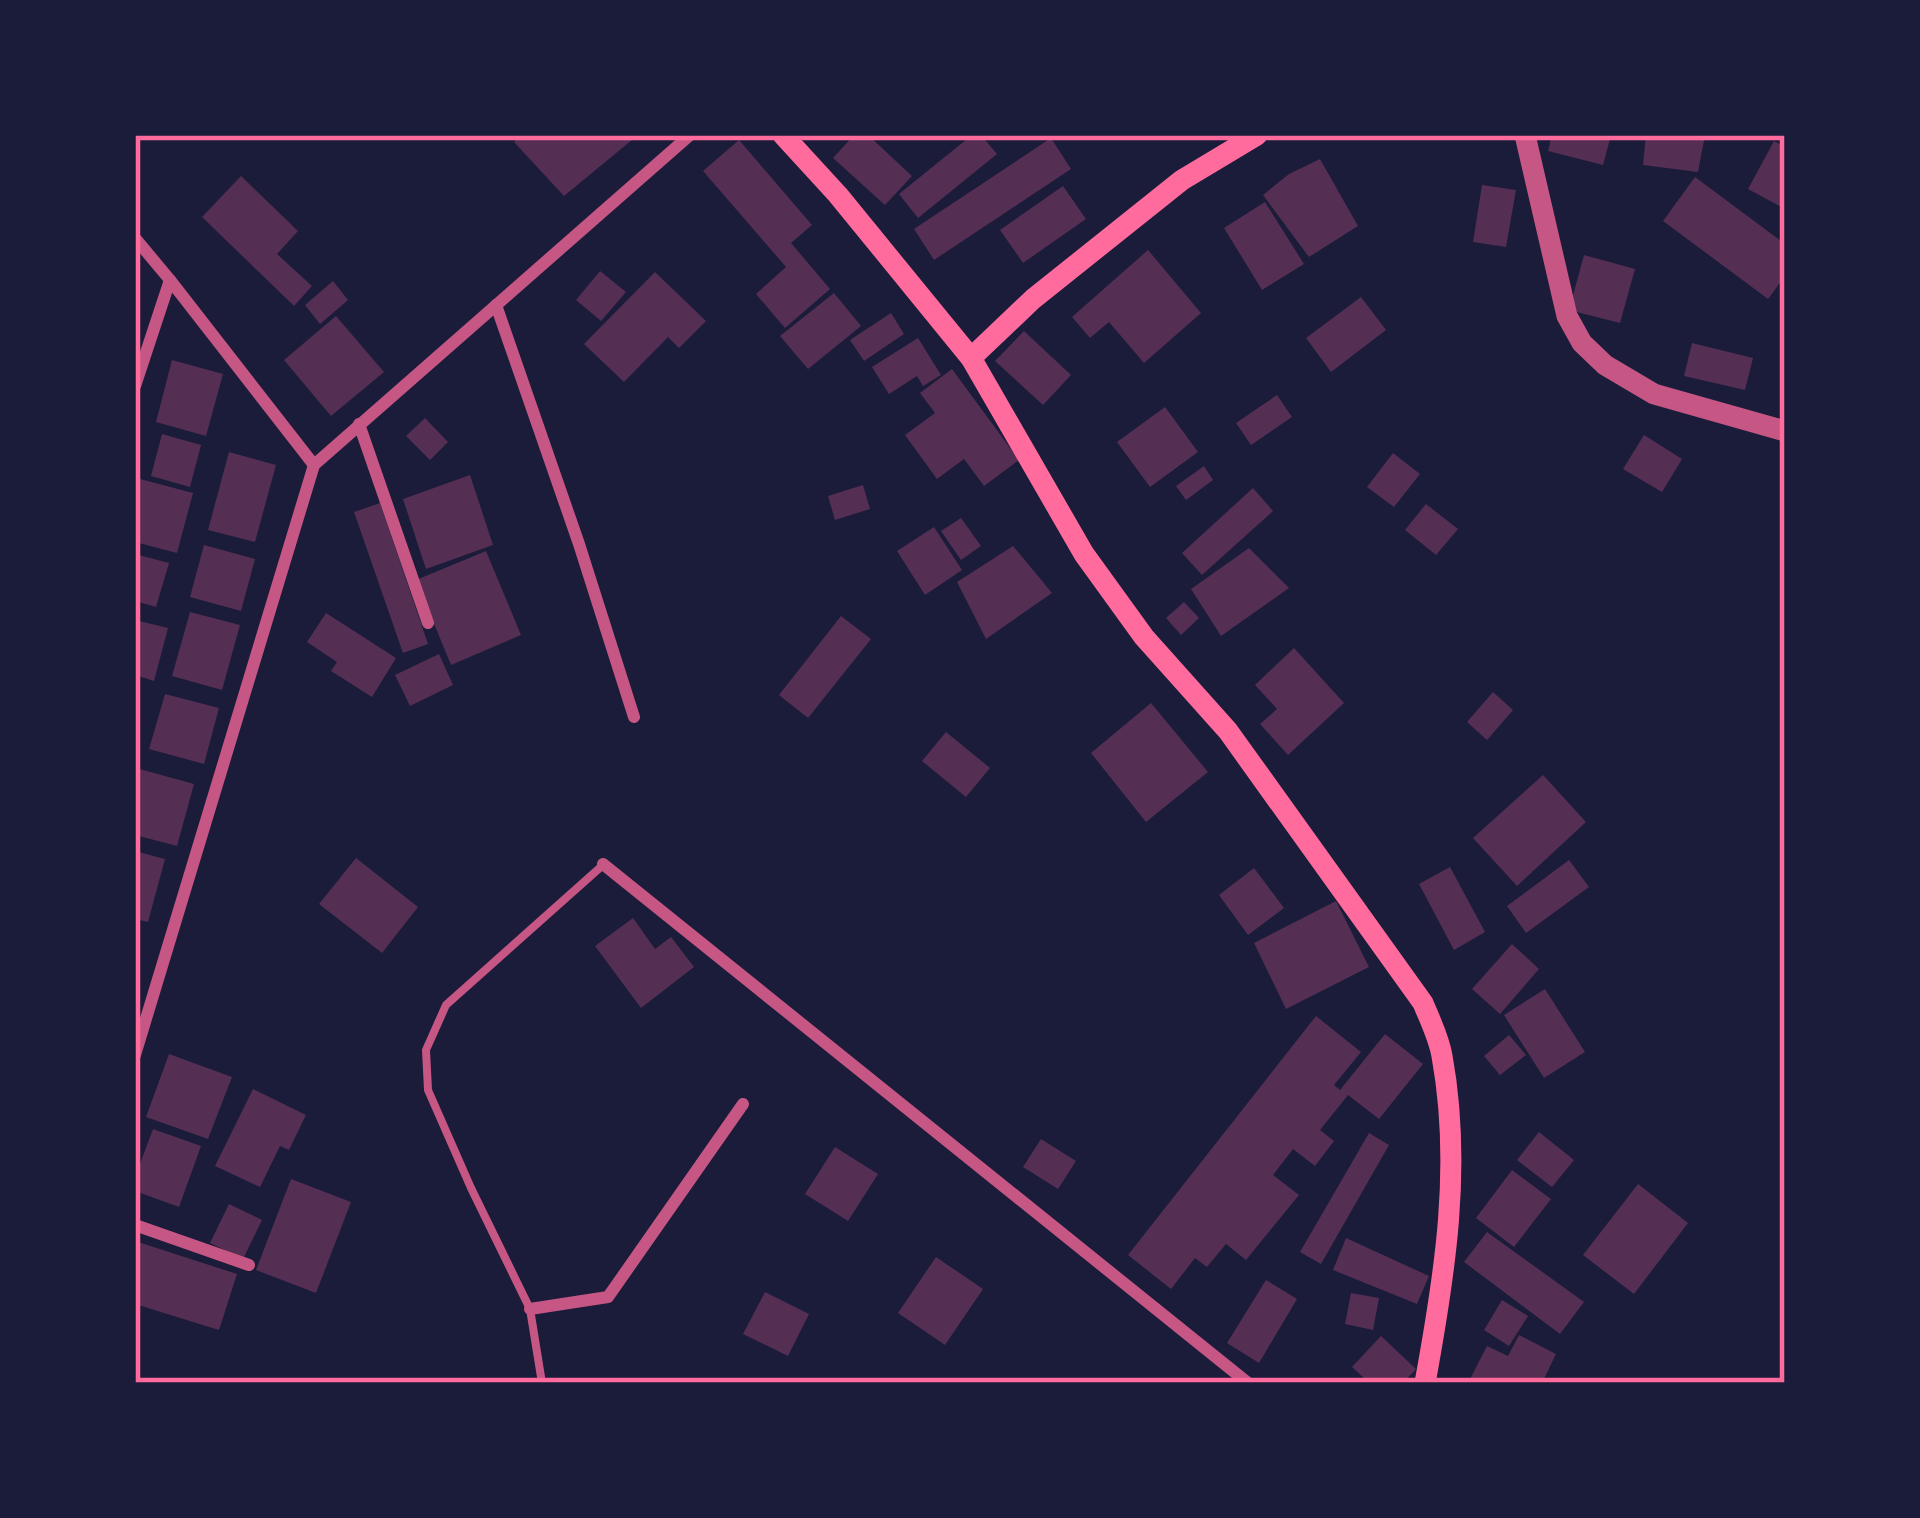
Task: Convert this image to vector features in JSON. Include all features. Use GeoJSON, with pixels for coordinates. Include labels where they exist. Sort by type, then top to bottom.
{"type":"FeatureCollection","features":[{"type":"Feature","properties":{"kind":"main road"},"geometry":{"type":"LineString","coordinates":[[783,135],[971,358],[1084,554],[1144,637],[1228,731],[1423,1003],[1442,1052],[1453,1191],[1425,1383]]}},
{"type":"Feature","properties":{"kind":"main road"},"geometry":{"type":"LineString","coordinates":[[971,358],[1034,298],[1182,180],[1257,135]]}},
{"type":"Feature","properties":{"kind":"street"},"geometry":{"type":"LineString","coordinates":[[135,1055],[314,465],[690,135]]}},
{"type":"Feature","properties":{"kind":"street"},"geometry":{"type":"LineString","coordinates":[[1525,135],[1567,316],[1582,343],[1605,365],[1654,394],[1785,431]]}},
{"type":"Feature","properties":{"kind":"street"},"geometry":{"type":"LineString","coordinates":[[135,238],[314,465]]}},
{"type":"Feature","properties":{"kind":"street"},"geometry":{"type":"LineString","coordinates":[[135,386],[170,280]]}},
{"type":"Feature","properties":{"kind":"street"},"geometry":{"type":"LineString","coordinates":[[496,305],[634,717]]}},
{"type":"Feature","properties":{"kind":"street"},"geometry":{"type":"LineString","coordinates":[[359,424],[428,623]]}},
{"type":"Feature","properties":{"kind":"street"},"geometry":{"type":"LineString","coordinates":[[603,864],[1248,1383]]}},
{"type":"Feature","properties":{"kind":"street"},"geometry":{"type":"LineString","coordinates":[[530,1309],[608,1297],[742,1104]]}},
{"type":"Feature","properties":{"kind":"street"},"geometry":{"type":"LineString","coordinates":[[135,1225],[249,1265]]}},
{"type":"Feature","properties":{"kind":"lane"},"geometry":{"type":"LineString","coordinates":[[542,1383],[530,1309],[428,1090],[426,1050],[446,1005],[603,864]]}},
{"type":"Feature","properties":{"kind":"building"},"geometry":{"type":"Polygon","coordinates":[[[522,135],[638,135],[564,196],[514,142],[522,135]]]}},
{"type":"Feature","properties":{"kind":"building"},"geometry":{"type":"Polygon","coordinates":[[[854,135],[868,135],[912,176],[885,205],[833,158],[854,135]]]}},
{"type":"Feature","properties":{"kind":"building"},"geometry":{"type":"Polygon","coordinates":[[[972,135],[981,135],[997,154],[918,218],[899,194],[972,135]]]}},
{"type":"Feature","properties":{"kind":"building"},"geometry":{"type":"Polygon","coordinates":[[[1552,135],[1611,135],[1603,165],[1548,151],[1552,135]]]}},
{"type":"Feature","properties":{"kind":"building"},"geometry":{"type":"Polygon","coordinates":[[[1646,135],[1705,135],[1698,172],[1643,165],[1646,135]]]}},
{"type":"Feature","properties":{"kind":"building"},"geometry":{"type":"Polygon","coordinates":[[[1051,138],[1071,169],[934,260],[914,229],[1051,138]]]}},
{"type":"Feature","properties":{"kind":"building"},"geometry":{"type":"Polygon","coordinates":[[[739,140],[812,225],[791,243],[830,289],[785,328],[756,294],[786,267],[703,171],[739,140]]]}},
{"type":"Feature","properties":{"kind":"building"},"geometry":{"type":"Polygon","coordinates":[[[1774,141],[1785,147],[1785,209],[1748,189],[1774,141]]]}},
{"type":"Feature","properties":{"kind":"building"},"geometry":{"type":"Polygon","coordinates":[[[1320,159],[1358,226],[1309,257],[1263,195],[1289,174],[1320,159]]]}},
{"type":"Feature","properties":{"kind":"building"},"geometry":{"type":"Polygon","coordinates":[[[241,176],[298,231],[277,254],[312,286],[294,306],[202,217],[241,176]]]}},
{"type":"Feature","properties":{"kind":"building"},"geometry":{"type":"Polygon","coordinates":[[[1695,177],[1785,244],[1785,276],[1768,299],[1663,221],[1695,177]]]}},
{"type":"Feature","properties":{"kind":"building"},"geometry":{"type":"Polygon","coordinates":[[[1482,185],[1516,190],[1506,247],[1473,242],[1482,185]]]}},
{"type":"Feature","properties":{"kind":"building"},"geometry":{"type":"Polygon","coordinates":[[[1063,186],[1086,219],[1023,263],[1000,230],[1063,186]]]}},
{"type":"Feature","properties":{"kind":"building"},"geometry":{"type":"Polygon","coordinates":[[[1265,202],[1304,264],[1262,290],[1224,228],[1265,202]]]}},
{"type":"Feature","properties":{"kind":"building"},"geometry":{"type":"Polygon","coordinates":[[[1148,250],[1201,313],[1144,363],[1109,322],[1090,338],[1072,317],[1148,250]]]}},
{"type":"Feature","properties":{"kind":"building"},"geometry":{"type":"Polygon","coordinates":[[[1584,255],[1635,269],[1620,323],[1569,310],[1584,255]]]}},
{"type":"Feature","properties":{"kind":"building"},"geometry":{"type":"Polygon","coordinates":[[[600,271],[626,292],[601,321],[576,300],[600,271]]]}},
{"type":"Feature","properties":{"kind":"building"},"geometry":{"type":"Polygon","coordinates":[[[655,272],[706,321],[679,348],[668,337],[624,382],[584,344],[655,272]]]}},
{"type":"Feature","properties":{"kind":"building"},"geometry":{"type":"Polygon","coordinates":[[[333,281],[348,300],[320,324],[305,305],[333,281]]]}},
{"type":"Feature","properties":{"kind":"building"},"geometry":{"type":"Polygon","coordinates":[[[834,293],[861,326],[808,369],[780,336],[834,293]]]}},
{"type":"Feature","properties":{"kind":"building"},"geometry":{"type":"Polygon","coordinates":[[[1361,297],[1386,330],[1331,372],[1306,338],[1361,297]]]}},
{"type":"Feature","properties":{"kind":"building"},"geometry":{"type":"Polygon","coordinates":[[[891,313],[904,334],[864,361],[850,340],[891,313]]]}},
{"type":"Feature","properties":{"kind":"building"},"geometry":{"type":"Polygon","coordinates":[[[336,316],[384,372],[331,416],[284,360],[336,316]]]}},
{"type":"Feature","properties":{"kind":"building"},"geometry":{"type":"Polygon","coordinates":[[[1024,331],[1071,375],[1043,405],[995,361],[1024,331]]]}},
{"type":"Feature","properties":{"kind":"building"},"geometry":{"type":"Polygon","coordinates":[[[918,338],[941,375],[923,386],[917,376],[889,394],[872,367],[918,338]]]}},
{"type":"Feature","properties":{"kind":"building"},"geometry":{"type":"Polygon","coordinates":[[[1692,343],[1753,358],[1745,390],[1684,376],[1692,343]]]}},
{"type":"Feature","properties":{"kind":"building"},"geometry":{"type":"Polygon","coordinates":[[[172,360],[223,374],[206,436],[156,422],[172,360]]]}},
{"type":"Feature","properties":{"kind":"building"},"geometry":{"type":"Polygon","coordinates":[[[952,369],[1019,460],[984,486],[964,459],[937,479],[905,435],[935,413],[920,393],[952,369]]]}},
{"type":"Feature","properties":{"kind":"building"},"geometry":{"type":"Polygon","coordinates":[[[1277,395],[1292,417],[1251,445],[1236,423],[1277,395]]]}},
{"type":"Feature","properties":{"kind":"building"},"geometry":{"type":"Polygon","coordinates":[[[1165,407],[1198,452],[1150,487],[1117,442],[1165,407]]]}},
{"type":"Feature","properties":{"kind":"building"},"geometry":{"type":"Polygon","coordinates":[[[425,418],[448,442],[430,460],[406,436],[425,418]]]}},
{"type":"Feature","properties":{"kind":"building"},"geometry":{"type":"Polygon","coordinates":[[[162,434],[201,445],[190,487],[151,476],[162,434]]]}},
{"type":"Feature","properties":{"kind":"building"},"geometry":{"type":"Polygon","coordinates":[[[1644,435],[1682,459],[1662,492],[1623,469],[1644,435]]]}},
{"type":"Feature","properties":{"kind":"building"},"geometry":{"type":"Polygon","coordinates":[[[229,452],[276,465],[255,542],[208,530],[229,452]]]}},
{"type":"Feature","properties":{"kind":"building"},"geometry":{"type":"Polygon","coordinates":[[[1393,453],[1420,474],[1394,507],[1367,487],[1393,453]]]}},
{"type":"Feature","properties":{"kind":"building"},"geometry":{"type":"Polygon","coordinates":[[[1204,466],[1213,480],[1186,500],[1176,486],[1204,466]]]}},
{"type":"Feature","properties":{"kind":"building"},"geometry":{"type":"Polygon","coordinates":[[[470,475],[493,545],[426,569],[403,499],[470,475]]]}},
{"type":"Feature","properties":{"kind":"building"},"geometry":{"type":"Polygon","coordinates":[[[140,479],[193,493],[177,553],[135,542],[140,479]]]}},
{"type":"Feature","properties":{"kind":"building"},"geometry":{"type":"Polygon","coordinates":[[[863,485],[870,509],[835,520],[828,496],[863,485]]]}},
{"type":"Feature","properties":{"kind":"building"},"geometry":{"type":"Polygon","coordinates":[[[1253,488],[1273,511],[1202,575],[1182,553],[1253,488]]]}},
{"type":"Feature","properties":{"kind":"building"},"geometry":{"type":"Polygon","coordinates":[[[380,503],[428,644],[403,653],[354,512],[380,503]]]}},
{"type":"Feature","properties":{"kind":"building"},"geometry":{"type":"Polygon","coordinates":[[[1426,504],[1458,529],[1436,555],[1405,530],[1426,504]]]}},
{"type":"Feature","properties":{"kind":"building"},"geometry":{"type":"Polygon","coordinates":[[[961,518],[981,546],[961,560],[941,531],[961,518]]]}},
{"type":"Feature","properties":{"kind":"building"},"geometry":{"type":"Polygon","coordinates":[[[934,527],[962,570],[925,595],[897,551],[934,527]]]}},
{"type":"Feature","properties":{"kind":"building"},"geometry":{"type":"Polygon","coordinates":[[[204,545],[255,559],[241,611],[190,597],[204,545]]]}},
{"type":"Feature","properties":{"kind":"building"},"geometry":{"type":"Polygon","coordinates":[[[1013,546],[1052,593],[986,639],[957,582],[1013,546]]]}},
{"type":"Feature","properties":{"kind":"building"},"geometry":{"type":"Polygon","coordinates":[[[1249,548],[1289,588],[1221,636],[1191,589],[1249,548]]]}},
{"type":"Feature","properties":{"kind":"building"},"geometry":{"type":"Polygon","coordinates":[[[486,551],[521,635],[451,665],[416,580],[486,551]]]}},
{"type":"Feature","properties":{"kind":"building"},"geometry":{"type":"Polygon","coordinates":[[[135,554],[169,563],[156,607],[135,601],[135,554]]]}},
{"type":"Feature","properties":{"kind":"building"},"geometry":{"type":"Polygon","coordinates":[[[1184,602],[1199,618],[1181,635],[1166,618],[1184,602]]]}},
{"type":"Feature","properties":{"kind":"building"},"geometry":{"type":"Polygon","coordinates":[[[190,612],[240,625],[222,690],[172,676],[190,612]]]}},
{"type":"Feature","properties":{"kind":"building"},"geometry":{"type":"Polygon","coordinates":[[[326,613],[396,658],[372,697],[331,671],[337,662],[307,642],[326,613]]]}},
{"type":"Feature","properties":{"kind":"building"},"geometry":{"type":"Polygon","coordinates":[[[841,616],[871,639],[808,718],[779,695],[841,616]]]}},
{"type":"Feature","properties":{"kind":"building"},"geometry":{"type":"Polygon","coordinates":[[[135,620],[168,628],[154,681],[135,675],[135,620]]]}},
{"type":"Feature","properties":{"kind":"building"},"geometry":{"type":"Polygon","coordinates":[[[1294,648],[1344,703],[1288,755],[1260,724],[1277,709],[1255,685],[1294,648]]]}},
{"type":"Feature","properties":{"kind":"building"},"geometry":{"type":"Polygon","coordinates":[[[439,654],[453,685],[410,706],[395,675],[439,654]]]}},
{"type":"Feature","properties":{"kind":"building"},"geometry":{"type":"Polygon","coordinates":[[[1493,692],[1513,710],[1487,740],[1467,722],[1493,692]]]}},
{"type":"Feature","properties":{"kind":"building"},"geometry":{"type":"Polygon","coordinates":[[[165,694],[219,708],[204,764],[149,749],[165,694]]]}},
{"type":"Feature","properties":{"kind":"building"},"geometry":{"type":"Polygon","coordinates":[[[1151,703],[1208,772],[1146,822],[1091,753],[1151,703]]]}},
{"type":"Feature","properties":{"kind":"building"},"geometry":{"type":"Polygon","coordinates":[[[946,732],[990,768],[966,797],[922,761],[946,732]]]}},
{"type":"Feature","properties":{"kind":"building"},"geometry":{"type":"Polygon","coordinates":[[[136,768],[194,784],[177,846],[135,835],[136,768]]]}},
{"type":"Feature","properties":{"kind":"building"},"geometry":{"type":"Polygon","coordinates":[[[1543,775],[1586,822],[1517,886],[1473,838],[1543,775]]]}},
{"type":"Feature","properties":{"kind":"building"},"geometry":{"type":"Polygon","coordinates":[[[135,851],[165,859],[148,922],[135,919],[135,851]]]}},
{"type":"Feature","properties":{"kind":"building"},"geometry":{"type":"Polygon","coordinates":[[[356,858],[418,907],[382,953],[319,904],[356,858]]]}},
{"type":"Feature","properties":{"kind":"building"},"geometry":{"type":"Polygon","coordinates":[[[1569,860],[1589,887],[1526,933],[1507,906],[1569,860]]]}},
{"type":"Feature","properties":{"kind":"building"},"geometry":{"type":"Polygon","coordinates":[[[1450,867],[1485,932],[1454,950],[1419,884],[1450,867]]]}},
{"type":"Feature","properties":{"kind":"building"},"geometry":{"type":"Polygon","coordinates":[[[1254,868],[1284,908],[1248,935],[1219,895],[1254,868]]]}},
{"type":"Feature","properties":{"kind":"building"},"geometry":{"type":"Polygon","coordinates":[[[1336,901],[1369,967],[1286,1009],[1254,943],[1336,901]]]}},
{"type":"Feature","properties":{"kind":"building"},"geometry":{"type":"Polygon","coordinates":[[[633,918],[655,949],[671,937],[694,967],[641,1008],[595,946],[633,918]]]}},
{"type":"Feature","properties":{"kind":"building"},"geometry":{"type":"Polygon","coordinates":[[[1512,944],[1539,969],[1500,1014],[1472,989],[1512,944]]]}},
{"type":"Feature","properties":{"kind":"building"},"geometry":{"type":"Polygon","coordinates":[[[1545,989],[1585,1052],[1544,1078],[1504,1015],[1545,989]]]}},
{"type":"Feature","properties":{"kind":"building"},"geometry":{"type":"Polygon","coordinates":[[[1316,1016],[1361,1052],[1334,1085],[1340,1090],[1385,1034],[1423,1064],[1379,1119],[1348,1095],[1320,1130],[1334,1141],[1315,1166],[1293,1149],[1273,1175],[1299,1195],[1246,1260],[1226,1244],[1207,1267],[1195,1258],[1171,1289],[1128,1255],[1316,1016]]]}},
{"type":"Feature","properties":{"kind":"building"},"geometry":{"type":"Polygon","coordinates":[[[1509,1035],[1526,1055],[1500,1075],[1484,1056],[1509,1035]]]}},
{"type":"Feature","properties":{"kind":"building"},"geometry":{"type":"Polygon","coordinates":[[[169,1054],[232,1077],[208,1139],[146,1117],[169,1054]]]}},
{"type":"Feature","properties":{"kind":"building"},"geometry":{"type":"Polygon","coordinates":[[[253,1089],[306,1115],[289,1150],[280,1146],[260,1187],[215,1166],[253,1089]]]}},
{"type":"Feature","properties":{"kind":"building"},"geometry":{"type":"Polygon","coordinates":[[[153,1129],[201,1146],[179,1207],[135,1191],[135,1177],[153,1129]]]}},
{"type":"Feature","properties":{"kind":"building"},"geometry":{"type":"Polygon","coordinates":[[[1539,1132],[1574,1160],[1552,1187],[1517,1160],[1539,1132]]]}},
{"type":"Feature","properties":{"kind":"building"},"geometry":{"type":"Polygon","coordinates":[[[1369,1133],[1389,1145],[1321,1264],[1300,1252],[1369,1133]]]}},
{"type":"Feature","properties":{"kind":"building"},"geometry":{"type":"Polygon","coordinates":[[[1041,1139],[1076,1161],[1058,1189],[1023,1167],[1041,1139]]]}},
{"type":"Feature","properties":{"kind":"building"},"geometry":{"type":"Polygon","coordinates":[[[835,1147],[878,1174],[848,1221],[805,1194],[835,1147]]]}},
{"type":"Feature","properties":{"kind":"building"},"geometry":{"type":"Polygon","coordinates":[[[1512,1170],[1551,1199],[1514,1247],[1476,1218],[1512,1170]]]}},
{"type":"Feature","properties":{"kind":"building"},"geometry":{"type":"Polygon","coordinates":[[[291,1179],[351,1202],[316,1293],[256,1270],[291,1179]]]}},
{"type":"Feature","properties":{"kind":"building"},"geometry":{"type":"Polygon","coordinates":[[[1638,1184],[1688,1223],[1634,1294],[1583,1255],[1638,1184]]]}},
{"type":"Feature","properties":{"kind":"building"},"geometry":{"type":"Polygon","coordinates":[[[229,1204],[262,1220],[243,1259],[210,1243],[229,1204]]]}},
{"type":"Feature","properties":{"kind":"building"},"geometry":{"type":"Polygon","coordinates":[[[1487,1232],[1584,1302],[1560,1334],[1464,1262],[1487,1232]]]}},
{"type":"Feature","properties":{"kind":"building"},"geometry":{"type":"Polygon","coordinates":[[[1346,1238],[1429,1276],[1417,1304],[1333,1270],[1346,1238]]]}},
{"type":"Feature","properties":{"kind":"building"},"geometry":{"type":"Polygon","coordinates":[[[135,1241],[237,1274],[219,1330],[135,1304],[135,1241]]]}},
{"type":"Feature","properties":{"kind":"building"},"geometry":{"type":"Polygon","coordinates":[[[936,1257],[983,1289],[945,1345],[898,1313],[936,1257]]]}},
{"type":"Feature","properties":{"kind":"building"},"geometry":{"type":"Polygon","coordinates":[[[1266,1280],[1297,1299],[1259,1363],[1227,1343],[1266,1280]]]}},
{"type":"Feature","properties":{"kind":"building"},"geometry":{"type":"Polygon","coordinates":[[[765,1292],[809,1314],[788,1356],[743,1334],[765,1292]]]}},
{"type":"Feature","properties":{"kind":"building"},"geometry":{"type":"Polygon","coordinates":[[[1351,1293],[1379,1298],[1373,1330],[1345,1324],[1351,1293]]]}},
{"type":"Feature","properties":{"kind":"building"},"geometry":{"type":"Polygon","coordinates":[[[1502,1300],[1528,1316],[1509,1346],[1484,1330],[1502,1300]]]}},
{"type":"Feature","properties":{"kind":"building"},"geometry":{"type":"Polygon","coordinates":[[[1519,1335],[1556,1354],[1542,1383],[1517,1379],[1515,1383],[1468,1383],[1487,1346],[1508,1356],[1519,1335]]]}},
{"type":"Feature","properties":{"kind":"building"},"geometry":{"type":"Polygon","coordinates":[[[1381,1336],[1416,1369],[1403,1383],[1363,1383],[1366,1380],[1352,1367],[1381,1336]]]}}]}
